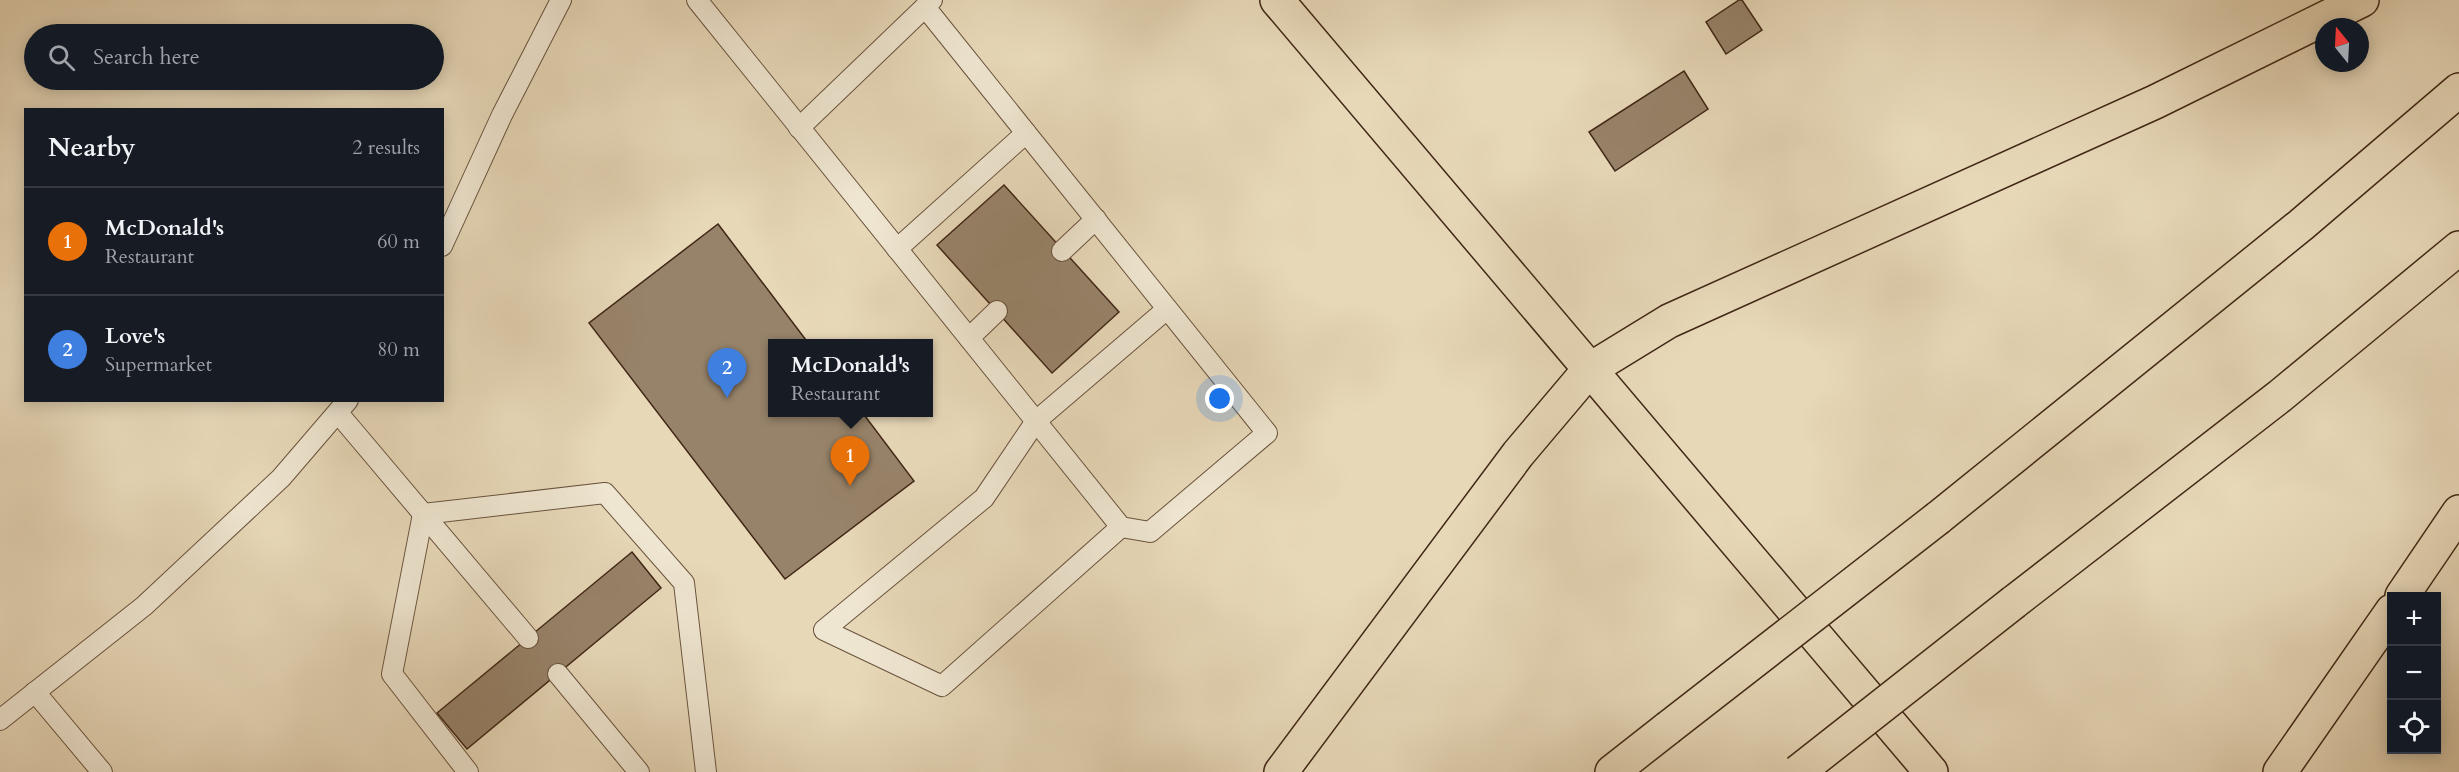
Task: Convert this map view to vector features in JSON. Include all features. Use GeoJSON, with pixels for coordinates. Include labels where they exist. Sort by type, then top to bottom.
{"type":"FeatureCollection","features":[{"type":"Feature","properties":{"kind":"main road"},"geometry":{"type":"LineString","coordinates":[[1277,0],[1931,772]]}},
{"type":"Feature","properties":{"kind":"main road"},"geometry":{"type":"LineString","coordinates":[[1281,772],[1518,453],[1589,370],[1669,321],[2155,102],[2362,0]]}},
{"type":"Feature","properties":{"kind":"main road"},"geometry":{"type":"LineString","coordinates":[[1612,772],[1938,518],[2301,225],[2459,90]]}},
{"type":"Feature","properties":{"kind":"main road"},"geometry":{"type":"LineString","coordinates":[[1798,772],[2280,396],[2459,248]]}},
{"type":"Feature","properties":{"kind":"main road"},"geometry":{"type":"LineString","coordinates":[[2405,592],[2459,512]]}},
{"type":"Feature","properties":{"kind":"main road"},"geometry":{"type":"LineString","coordinates":[[2280,772],[2387,617]]}},
{"type":"Feature","properties":{"kind":"lane"},"geometry":{"type":"LineString","coordinates":[[444,242],[502,115],[561,0]]}},
{"type":"Feature","properties":{"kind":"lane"},"geometry":{"type":"LineString","coordinates":[[697,0],[1121,527],[1150,532],[1267,433],[1026,133],[928,3],[800,128]]}},
{"type":"Feature","properties":{"kind":"lane"},"geometry":{"type":"LineString","coordinates":[[897,249],[1026,133]]}},
{"type":"Feature","properties":{"kind":"lane"},"geometry":{"type":"LineString","coordinates":[[1062,251],[1096,219]]}},
{"type":"Feature","properties":{"kind":"lane"},"geometry":{"type":"LineString","coordinates":[[1121,527],[942,686],[824,630],[984,498],[1036,421],[1167,309]]}},
{"type":"Feature","properties":{"kind":"lane"},"geometry":{"type":"LineString","coordinates":[[969,338],[997,311]]}},
{"type":"Feature","properties":{"kind":"lane"},"geometry":{"type":"LineString","coordinates":[[0,720],[144,606],[281,478],[343,407],[423,514],[528,638]]}},
{"type":"Feature","properties":{"kind":"lane"},"geometry":{"type":"LineString","coordinates":[[423,514],[605,493],[684,584],[706,772]]}},
{"type":"Feature","properties":{"kind":"lane"},"geometry":{"type":"LineString","coordinates":[[423,514],[392,674],[468,772]]}},
{"type":"Feature","properties":{"kind":"lane"},"geometry":{"type":"LineString","coordinates":[[558,674],[639,772]]}},
{"type":"Feature","properties":{"kind":"lane"},"geometry":{"type":"LineString","coordinates":[[35,692],[102,772]]}},
{"type":"Feature","properties":{"kind":"building"},"geometry":{"type":"Polygon","coordinates":[[[1742,0],[1762,30],[1726,54],[1706,22],[1742,0]]]}},
{"type":"Feature","properties":{"kind":"building"},"geometry":{"type":"Polygon","coordinates":[[[1684,71],[1708,109],[1615,171],[1589,132],[1684,71]]]}},
{"type":"Feature","properties":{"kind":"building"},"geometry":{"type":"Polygon","coordinates":[[[1004,185],[1119,312],[1052,373],[937,245],[1004,185]]]}},
{"type":"Feature","properties":{"kind":"building"},"geometry":{"type":"Polygon","coordinates":[[[718,224],[805,339],[768,339],[768,417],[866,417],[914,481],[785,579],[589,323],[718,224]]]}},
{"type":"Feature","properties":{"kind":"building"},"geometry":{"type":"Polygon","coordinates":[[[632,552],[661,588],[467,749],[437,713],[632,552]]]}},
{"type":"Feature","properties":{"kind":"place","name":"Love's"},"geometry":{"type":"Point","coordinates":[727,398]}},
{"type":"Feature","properties":{"kind":"place","name":"McDonald's"},"geometry":{"type":"Point","coordinates":[850,486]}}]}
